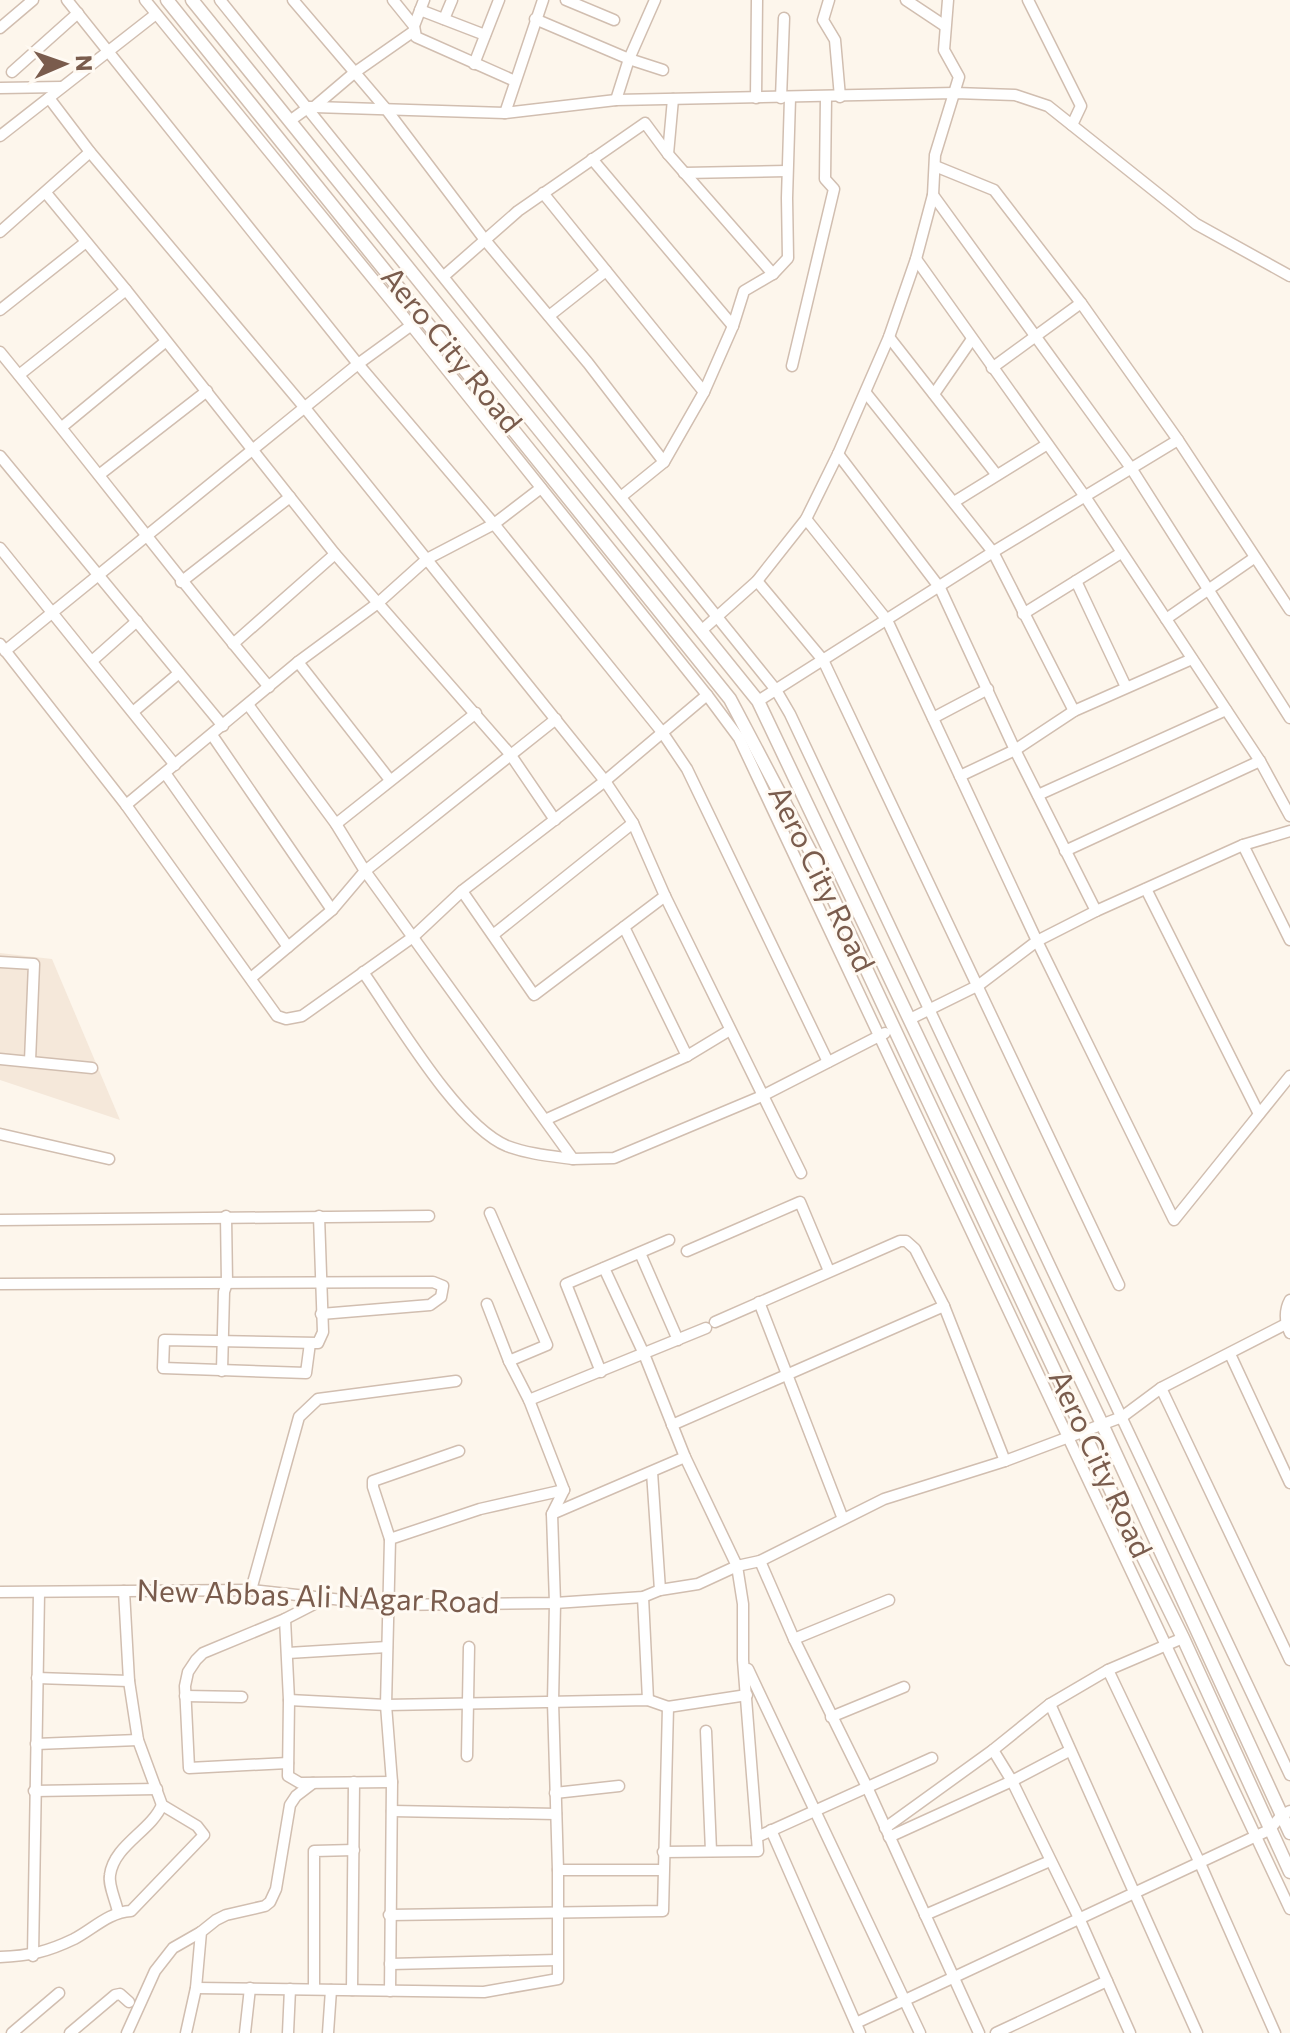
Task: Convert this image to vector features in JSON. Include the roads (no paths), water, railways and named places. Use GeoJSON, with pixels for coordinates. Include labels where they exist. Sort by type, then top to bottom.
{"type":"FeatureCollection","features":[{"type":"Feature","properties":{"kind":"street"},"geometry":{"type":"LineString","coordinates":[[0,28],[33,0]]}},
{"type":"Feature","properties":{"kind":"street"},"geometry":{"type":"LineString","coordinates":[[67,0],[358,364],[494,524],[662,732],[687,769],[828,1062]]}},
{"type":"Feature","properties":{"kind":"street"},"geometry":{"type":"LineString","coordinates":[[145,0],[410,324],[739,738],[1290,1909]]}},
{"type":"Feature","properties":{"kind":"street","name":"Aero City Road"},"geometry":{"type":"LineString","coordinates":[[167,0],[730,699],[817,864],[1183,1638],[1290,1872]]}},
{"type":"Feature","properties":{"kind":"street","name":"Aero City Road"},"geometry":{"type":"LineString","coordinates":[[192,0],[758,701],[1288,1822]]}},
{"type":"Feature","properties":{"kind":"street"},"geometry":{"type":"LineString","coordinates":[[220,0],[312,107],[776,690],[804,740],[1290,1775]]}},
{"type":"Feature","properties":{"kind":"street"},"geometry":{"type":"LineString","coordinates":[[293,0],[386,109],[485,240],[664,462]]}},
{"type":"Feature","properties":{"kind":"street"},"geometry":{"type":"LineString","coordinates":[[393,0],[414,28],[416,37],[423,42],[515,81]]}},
{"type":"Feature","properties":{"kind":"street"},"geometry":{"type":"LineString","coordinates":[[444,19],[452,0]]}},
{"type":"Feature","properties":{"kind":"street"},"geometry":{"type":"LineString","coordinates":[[474,64],[499,0]]}},
{"type":"Feature","properties":{"kind":"street"},"geometry":{"type":"LineString","coordinates":[[566,0],[614,20]]}},
{"type":"Feature","properties":{"kind":"street"},"geometry":{"type":"LineString","coordinates":[[616,100],[629,59],[655,0]]}},
{"type":"Feature","properties":{"kind":"street"},"geometry":{"type":"LineString","coordinates":[[756,98],[757,0]]}},
{"type":"Feature","properties":{"kind":"street"},"geometry":{"type":"LineString","coordinates":[[829,0],[823,20],[835,40],[840,97]]}},
{"type":"Feature","properties":{"kind":"street"},"geometry":{"type":"LineString","coordinates":[[906,0],[945,26]]}},
{"type":"Feature","properties":{"kind":"street"},"geometry":{"type":"LineString","coordinates":[[701,631],[757,581],[806,519],[889,337],[916,259],[933,195],[935,155],[959,77],[944,50],[948,0]]}},
{"type":"Feature","properties":{"kind":"street"},"geometry":{"type":"LineString","coordinates":[[1028,0],[1081,106],[1072,125]]}},
{"type":"Feature","properties":{"kind":"street"},"geometry":{"type":"LineString","coordinates":[[505,113],[538,1]]}},
{"type":"Feature","properties":{"kind":"street"},"geometry":{"type":"LineString","coordinates":[[291,120],[414,28],[422,5],[444,19],[485,35]]}},
{"type":"Feature","properties":{"kind":"street"},"geometry":{"type":"LineString","coordinates":[[12,72],[78,13]]}},
{"type":"Feature","properties":{"kind":"street"},"geometry":{"type":"LineString","coordinates":[[0,136],[156,14]]}},
{"type":"Feature","properties":{"kind":"street"},"geometry":{"type":"LineString","coordinates":[[622,496],[664,462],[704,392],[733,326],[744,291],[773,274],[788,258],[784,18]]}},
{"type":"Feature","properties":{"kind":"street"},"geometry":{"type":"LineString","coordinates":[[535,19],[663,70]]}},
{"type":"Feature","properties":{"kind":"street"},"geometry":{"type":"LineString","coordinates":[[0,88],[63,87]]}},
{"type":"Feature","properties":{"kind":"street"},"geometry":{"type":"LineString","coordinates":[[312,107],[505,113],[616,100],[955,93],[1015,95],[1048,106],[1196,224],[1290,276]]}},
{"type":"Feature","properties":{"kind":"street"},"geometry":{"type":"LineString","coordinates":[[792,366],[834,189],[825,179],[826,97]]}},
{"type":"Feature","properties":{"kind":"street"},"geometry":{"type":"LineString","coordinates":[[49,98],[90,152],[305,408],[605,781],[633,823],[665,896],[801,1173]]}},
{"type":"Feature","properties":{"kind":"street"},"geometry":{"type":"LineString","coordinates":[[668,154],[673,99]]}},
{"type":"Feature","properties":{"kind":"street"},"geometry":{"type":"LineString","coordinates":[[444,276],[518,211],[645,123],[684,173],[773,274]]}},
{"type":"Feature","properties":{"kind":"street"},"geometry":{"type":"LineString","coordinates":[[0,232],[90,152]]}},
{"type":"Feature","properties":{"kind":"street"},"geometry":{"type":"LineString","coordinates":[[592,159],[733,326]]}},
{"type":"Feature","properties":{"kind":"street"},"geometry":{"type":"LineString","coordinates":[[935,166],[994,190],[1081,303],[1178,440],[1290,610]]}},
{"type":"Feature","properties":{"kind":"street"},"geometry":{"type":"LineString","coordinates":[[684,173],[787,171]]}},
{"type":"Feature","properties":{"kind":"street"},"geometry":{"type":"LineString","coordinates":[[46,193],[335,554],[510,754],[555,820]]}},
{"type":"Feature","properties":{"kind":"street"},"geometry":{"type":"LineString","coordinates":[[543,193],[704,392]]}},
{"type":"Feature","properties":{"kind":"street"},"geometry":{"type":"LineString","coordinates":[[933,195],[1131,468],[1290,718]]}},
{"type":"Feature","properties":{"kind":"street"},"geometry":{"type":"LineString","coordinates":[[0,310],[86,242]]}},
{"type":"Feature","properties":{"kind":"street"},"geometry":{"type":"LineString","coordinates":[[916,259],[1086,498],[1260,761],[1290,816]]}},
{"type":"Feature","properties":{"kind":"street"},"geometry":{"type":"LineString","coordinates":[[549,316],[606,271]]}},
{"type":"Feature","properties":{"kind":"street"},"geometry":{"type":"LineString","coordinates":[[19,375],[126,290]]}},
{"type":"Feature","properties":{"kind":"street"},"geometry":{"type":"LineString","coordinates":[[992,368],[1081,303]]}},
{"type":"Feature","properties":{"kind":"street"},"geometry":{"type":"LineString","coordinates":[[424,316],[358,364],[99,576],[3,648],[126,805],[277,1016],[286,1019],[302,1016],[413,937],[462,891],[605,781],[707,695]]}},
{"type":"Feature","properties":{"kind":"street"},"geometry":{"type":"LineString","coordinates":[[889,337],[996,474]]}},
{"type":"Feature","properties":{"kind":"street"},"geometry":{"type":"LineString","coordinates":[[934,394],[972,339]]}},
{"type":"Feature","properties":{"kind":"street"},"geometry":{"type":"LineString","coordinates":[[62,427],[165,342]]}},
{"type":"Feature","properties":{"kind":"street"},"geometry":{"type":"LineString","coordinates":[[0,352],[181,582],[269,687]]}},
{"type":"Feature","properties":{"kind":"street"},"geometry":{"type":"LineString","coordinates":[[99,475],[207,391]]}},
{"type":"Feature","properties":{"kind":"street"},"geometry":{"type":"LineString","coordinates":[[866,393],[993,552],[1074,711]]}},
{"type":"Feature","properties":{"kind":"street"},"geometry":{"type":"LineString","coordinates":[[758,701],[993,552],[1178,440]]}},
{"type":"Feature","properties":{"kind":"street"},"geometry":{"type":"LineString","coordinates":[[954,502],[1046,445]]}},
{"type":"Feature","properties":{"kind":"street"},"geometry":{"type":"LineString","coordinates":[[838,454],[940,588],[1015,750],[1096,911]]}},
{"type":"Feature","properties":{"kind":"street"},"geometry":{"type":"LineString","coordinates":[[0,456],[223,726]]}},
{"type":"Feature","properties":{"kind":"street"},"geometry":{"type":"LineString","coordinates":[[554,479],[571,468]]}},
{"type":"Feature","properties":{"kind":"street"},"geometry":{"type":"LineString","coordinates":[[126,805],[249,706],[298,662],[378,603],[427,559],[494,524],[541,488]]}},
{"type":"Feature","properties":{"kind":"street"},"geometry":{"type":"LineString","coordinates":[[181,582],[290,497]]}},
{"type":"Feature","properties":{"kind":"street"},"geometry":{"type":"LineString","coordinates":[[806,519],[887,620],[1037,941],[1174,1220],[1290,1076]]}},
{"type":"Feature","properties":{"kind":"street"},"geometry":{"type":"LineString","coordinates":[[0,548],[175,765]]}},
{"type":"Feature","properties":{"kind":"street"},"geometry":{"type":"LineString","coordinates":[[1023,614],[1121,553]]}},
{"type":"Feature","properties":{"kind":"street"},"geometry":{"type":"LineString","coordinates":[[233,644],[335,554]]}},
{"type":"Feature","properties":{"kind":"street"},"geometry":{"type":"LineString","coordinates":[[1166,619],[1254,558]]}},
{"type":"Feature","properties":{"kind":"street"},"geometry":{"type":"LineString","coordinates":[[757,581],[823,660],[1119,1285]]}},
{"type":"Feature","properties":{"kind":"street"},"geometry":{"type":"LineString","coordinates":[[1076,581],[1126,687]]}},
{"type":"Feature","properties":{"kind":"street"},"geometry":{"type":"LineString","coordinates":[[92,661],[137,621]]}},
{"type":"Feature","properties":{"kind":"street"},"geometry":{"type":"LineString","coordinates":[[960,776],[1015,750],[1074,711],[1192,659]]}},
{"type":"Feature","properties":{"kind":"street"},"geometry":{"type":"LineString","coordinates":[[298,662],[390,780]]}},
{"type":"Feature","properties":{"kind":"street"},"geometry":{"type":"LineString","coordinates":[[133,712],[179,673]]}},
{"type":"Feature","properties":{"kind":"street"},"geometry":{"type":"LineString","coordinates":[[933,718],[988,689]]}},
{"type":"Feature","properties":{"kind":"street"},"geometry":{"type":"LineString","coordinates":[[249,706],[573,1159]]}},
{"type":"Feature","properties":{"kind":"street"},"geometry":{"type":"LineString","coordinates":[[1038,795],[1226,710]]}},
{"type":"Feature","properties":{"kind":"street"},"geometry":{"type":"LineString","coordinates":[[336,824],[476,713]]}},
{"type":"Feature","properties":{"kind":"street"},"geometry":{"type":"LineString","coordinates":[[251,978],[332,910],[365,871],[556,719]]}},
{"type":"Feature","properties":{"kind":"street"},"geometry":{"type":"LineString","coordinates":[[212,735],[332,910]]}},
{"type":"Feature","properties":{"kind":"street"},"geometry":{"type":"LineString","coordinates":[[1065,851],[1260,761]]}},
{"type":"Feature","properties":{"kind":"street"},"geometry":{"type":"LineString","coordinates":[[165,773],[288,947]]}},
{"type":"Feature","properties":{"kind":"street"},"geometry":{"type":"LineString","coordinates":[[493,935],[633,823]]}},
{"type":"Feature","properties":{"kind":"street"},"geometry":{"type":"LineString","coordinates":[[910,1019],[979,985],[1037,941],[1096,911],[1243,845],[1290,831]]}},
{"type":"Feature","properties":{"kind":"street"},"geometry":{"type":"LineString","coordinates":[[1243,845],[1290,940]]}},
{"type":"Feature","properties":{"kind":"street"},"geometry":{"type":"LineString","coordinates":[[1146,889],[1259,1114]]}},
{"type":"Feature","properties":{"kind":"street"},"geometry":{"type":"LineString","coordinates":[[462,891],[534,995],[665,896]]}},
{"type":"Feature","properties":{"kind":"street"},"geometry":{"type":"LineString","coordinates":[[624,927],[687,1056]]}},
{"type":"Feature","properties":{"kind":"street"},"geometry":{"type":"LineString","coordinates":[[0,962],[34,964],[30,1061]]}},
{"type":"Feature","properties":{"kind":"street"},"geometry":{"type":"LineString","coordinates":[[363,972],[453,1100],[479,1128],[505,1145],[536,1155],[573,1159],[614,1158],[762,1096],[894,1029]]}},
{"type":"Feature","properties":{"kind":"street"},"geometry":{"type":"LineString","coordinates":[[547,1119],[687,1056],[730,1030]]}},
{"type":"Feature","properties":{"kind":"street"},"geometry":{"type":"LineString","coordinates":[[0,1059],[92,1068]]}},
{"type":"Feature","properties":{"kind":"street"},"geometry":{"type":"LineString","coordinates":[[0,1134],[109,1159]]}},
{"type":"Feature","properties":{"kind":"street"},"geometry":{"type":"LineString","coordinates":[[687,1251],[800,1202],[829,1271]]}},
{"type":"Feature","properties":{"kind":"street"},"geometry":{"type":"LineString","coordinates":[[490,1213],[547,1345],[509,1361]]}},
{"type":"Feature","properties":{"kind":"street"},"geometry":{"type":"LineString","coordinates":[[222,1371],[224,1292],[227,1283],[226,1216]]}},
{"type":"Feature","properties":{"kind":"street"},"geometry":{"type":"LineString","coordinates":[[310,1343],[306,1373],[163,1368],[164,1340],[318,1343],[323,1337],[319,1216]]}},
{"type":"Feature","properties":{"kind":"street"},"geometry":{"type":"LineString","coordinates":[[0,1220],[429,1216]]}},
{"type":"Feature","properties":{"kind":"street"},"geometry":{"type":"LineString","coordinates":[[601,1372],[566,1284],[669,1240]]}},
{"type":"Feature","properties":{"kind":"street"},"geometry":{"type":"LineString","coordinates":[[529,1400],[678,1340],[829,1271],[906,1241],[915,1249],[944,1306],[1005,1461]]}},
{"type":"Feature","properties":{"kind":"street"},"geometry":{"type":"LineString","coordinates":[[640,1253],[678,1340]]}},
{"type":"Feature","properties":{"kind":"street"},"geometry":{"type":"LineString","coordinates":[[604,1268],[644,1354],[685,1457],[737,1566],[743,1604],[743,1660],[758,1851],[663,1852]]}},
{"type":"Feature","properties":{"kind":"street"},"geometry":{"type":"LineString","coordinates":[[0,1284],[433,1282],[440,1284],[444,1290],[436,1303],[430,1305],[321,1314]]}},
{"type":"Feature","properties":{"kind":"street"},"geometry":{"type":"LineString","coordinates":[[1102,1424],[1122,1417],[1161,1388],[1289,1327],[1286,1307],[1290,1300]]}},
{"type":"Feature","properties":{"kind":"street"},"geometry":{"type":"LineString","coordinates":[[759,1302],[843,1519]]}},
{"type":"Feature","properties":{"kind":"street"},"geometry":{"type":"LineString","coordinates":[[196,1988],[484,1992],[558,1979],[552,1514],[564,1490],[487,1304]]}},
{"type":"Feature","properties":{"kind":"street"},"geometry":{"type":"LineString","coordinates":[[672,1425],[944,1306]]}},
{"type":"Feature","properties":{"kind":"street"},"geometry":{"type":"LineString","coordinates":[[1230,1354],[1290,1483]]}},
{"type":"Feature","properties":{"kind":"street"},"geometry":{"type":"LineString","coordinates":[[251,1590],[299,1417],[318,1399],[456,1381]]}},
{"type":"Feature","properties":{"kind":"street"},"geometry":{"type":"LineString","coordinates":[[1161,1388],[1290,1660]]}},
{"type":"Feature","properties":{"kind":"street","name":"New Abbas Ali NAgar Road"},"geometry":{"type":"LineString","coordinates":[[0,1592],[251,1590],[388,1605],[555,1603],[643,1597],[660,1590],[698,1584],[737,1566],[760,1561],[884,1499],[1005,1461],[1102,1424]]}},
{"type":"Feature","properties":{"kind":"street"},"geometry":{"type":"LineString","coordinates":[[390,1991],[392,1782],[386,1705],[390,1539],[373,1481],[459,1451]]}},
{"type":"Feature","properties":{"kind":"street"},"geometry":{"type":"LineString","coordinates":[[552,1514],[685,1457]]}},
{"type":"Feature","properties":{"kind":"street"},"geometry":{"type":"LineString","coordinates":[[652,1472],[660,1590]]}},
{"type":"Feature","properties":{"kind":"street"},"geometry":{"type":"LineString","coordinates":[[390,1539],[480,1509],[564,1490]]}},
{"type":"Feature","properties":{"kind":"street"},"geometry":{"type":"LineString","coordinates":[[760,1561],[979,2033]]}},
{"type":"Feature","properties":{"kind":"street"},"geometry":{"type":"LineString","coordinates":[[118,1912],[109,1876],[118,1855],[158,1814],[162,1805],[138,1740],[129,1681],[124,1591]]}},
{"type":"Feature","properties":{"kind":"street"},"geometry":{"type":"LineString","coordinates":[[33,1956],[39,1593]]}},
{"type":"Feature","properties":{"kind":"street"},"geometry":{"type":"LineString","coordinates":[[643,1597],[648,1700]]}},
{"type":"Feature","properties":{"kind":"street"},"geometry":{"type":"LineString","coordinates":[[288,1763],[189,1768],[185,1696],[188,1672],[203,1653],[322,1600]]}},
{"type":"Feature","properties":{"kind":"street"},"geometry":{"type":"LineString","coordinates":[[794,1639],[889,1600]]}},
{"type":"Feature","properties":{"kind":"street"},"geometry":{"type":"LineString","coordinates":[[285,1619],[289,1700],[288,1776],[294,1782],[392,1782]]}},
{"type":"Feature","properties":{"kind":"street"},"geometry":{"type":"LineString","coordinates":[[887,1833],[1050,1704],[1108,1670],[1183,1638]]}},
{"type":"Feature","properties":{"kind":"street"},"geometry":{"type":"LineString","coordinates":[[288,1653],[387,1647]]}},
{"type":"Feature","properties":{"kind":"street"},"geometry":{"type":"LineString","coordinates":[[467,1756],[469,1647]]}},
{"type":"Feature","properties":{"kind":"street"},"geometry":{"type":"LineString","coordinates":[[743,1660],[920,2033]]}},
{"type":"Feature","properties":{"kind":"street"},"geometry":{"type":"LineString","coordinates":[[1108,1670],[1199,1861],[1275,2033]]}},
{"type":"Feature","properties":{"kind":"street"},"geometry":{"type":"LineString","coordinates":[[37,1678],[129,1681]]}},
{"type":"Feature","properties":{"kind":"street"},"geometry":{"type":"LineString","coordinates":[[831,1717],[904,1687]]}},
{"type":"Feature","properties":{"kind":"street"},"geometry":{"type":"LineString","coordinates":[[289,1700],[386,1705],[648,1700],[668,1707],[747,1695]]}},
{"type":"Feature","properties":{"kind":"street"},"geometry":{"type":"LineString","coordinates":[[185,1696],[242,1697]]}},
{"type":"Feature","properties":{"kind":"street"},"geometry":{"type":"LineString","coordinates":[[1050,1704],[1197,2033]]}},
{"type":"Feature","properties":{"kind":"street"},"geometry":{"type":"LineString","coordinates":[[389,1915],[663,1911],[668,1707]]}},
{"type":"Feature","properties":{"kind":"street"},"geometry":{"type":"LineString","coordinates":[[706,1731],[711,1851]]}},
{"type":"Feature","properties":{"kind":"street"},"geometry":{"type":"LineString","coordinates":[[36,1744],[138,1740]]}},
{"type":"Feature","properties":{"kind":"street"},"geometry":{"type":"LineString","coordinates":[[993,1750],[1012,1781],[1079,1918],[1130,2033]]}},
{"type":"Feature","properties":{"kind":"street"},"geometry":{"type":"LineString","coordinates":[[887,1833],[1012,1781],[1069,1751]]}},
{"type":"Feature","properties":{"kind":"street"},"geometry":{"type":"LineString","coordinates":[[757,1837],[932,1758]]}},
{"type":"Feature","properties":{"kind":"street"},"geometry":{"type":"LineString","coordinates":[[352,1990],[354,1782]]}},
{"type":"Feature","properties":{"kind":"street"},"geometry":{"type":"LineString","coordinates":[[127,2033],[155,1971],[173,1948],[226,1915],[270,1902],[276,1889],[290,1805],[313,1783]]}},
{"type":"Feature","properties":{"kind":"street"},"geometry":{"type":"LineString","coordinates":[[555,1793],[619,1786]]}},
{"type":"Feature","properties":{"kind":"street"},"geometry":{"type":"LineString","coordinates":[[34,1791],[157,1789]]}},
{"type":"Feature","properties":{"kind":"street"},"geometry":{"type":"LineString","coordinates":[[0,1957],[33,1956],[74,1939],[118,1912],[131,1911],[204,1835],[197,1826],[162,1805]]}},
{"type":"Feature","properties":{"kind":"street"},"geometry":{"type":"LineString","coordinates":[[392,1811],[556,1814]]}},
{"type":"Feature","properties":{"kind":"street"},"geometry":{"type":"LineString","coordinates":[[771,1830],[858,2028],[905,2001],[1288,1822]]}},
{"type":"Feature","properties":{"kind":"street"},"geometry":{"type":"LineString","coordinates":[[314,1989],[314,1851],[354,1850]]}},
{"type":"Feature","properties":{"kind":"street"},"geometry":{"type":"LineString","coordinates":[[925,1915],[1050,1861]]}},
{"type":"Feature","properties":{"kind":"street"},"geometry":{"type":"LineString","coordinates":[[558,1870],[663,1870]]}},
{"type":"Feature","properties":{"kind":"street"},"geometry":{"type":"LineString","coordinates":[[186,2033],[196,1988],[201,1932]]}},
{"type":"Feature","properties":{"kind":"street"},"geometry":{"type":"LineString","coordinates":[[390,1964],[557,1960]]}},
{"type":"Feature","properties":{"kind":"street"},"geometry":{"type":"LineString","coordinates":[[996,2033],[1107,1981]]}},
{"type":"Feature","properties":{"kind":"street"},"geometry":{"type":"LineString","coordinates":[[245,2033],[250,1988]]}},
{"type":"Feature","properties":{"kind":"street"},"geometry":{"type":"LineString","coordinates":[[288,2033],[290,1989]]}},
{"type":"Feature","properties":{"kind":"street"},"geometry":{"type":"LineString","coordinates":[[328,2033],[331,1990]]}},
{"type":"Feature","properties":{"kind":"street"},"geometry":{"type":"LineString","coordinates":[[12,2033],[59,1993]]}},
{"type":"Feature","properties":{"kind":"street"},"geometry":{"type":"LineString","coordinates":[[70,2033],[115,1995],[120,1994],[129,2002]]}}]}
